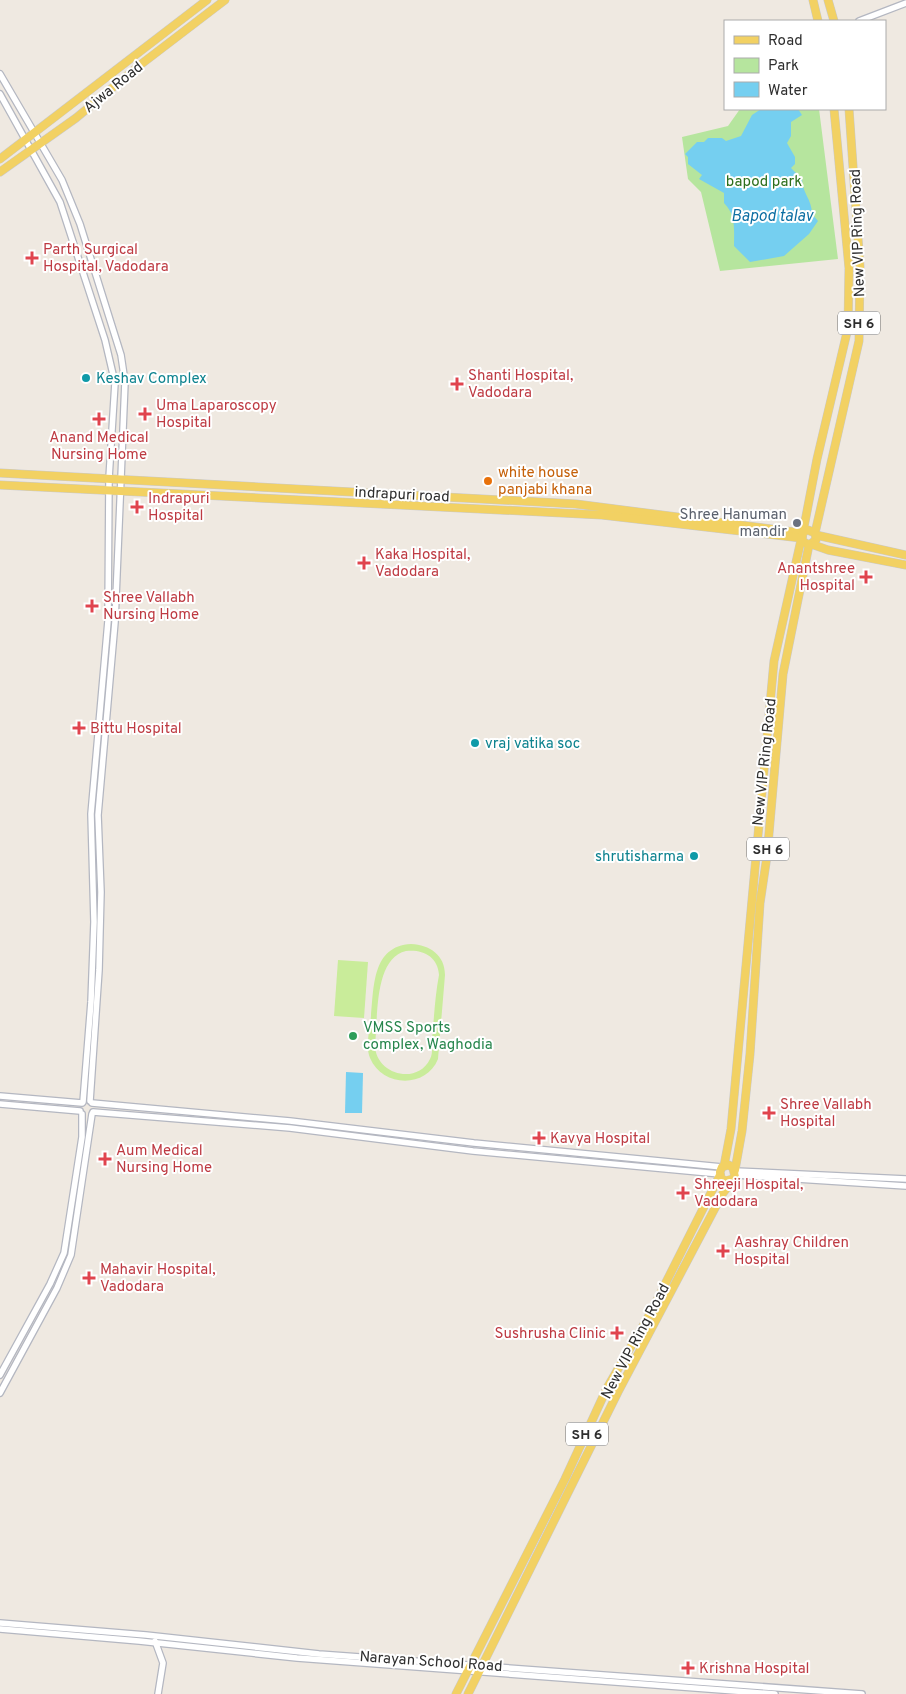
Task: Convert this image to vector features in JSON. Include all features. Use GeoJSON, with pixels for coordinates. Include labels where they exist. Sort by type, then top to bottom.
{"type":"FeatureCollection","features":[{"type":"Feature","properties":{"kind":"main road","name":"Ajwa Road"},"geometry":{"type":"LineString","coordinates":[[0,159],[207,0]]}},
{"type":"Feature","properties":{"kind":"main road","name":"Ajwa Road"},"geometry":{"type":"LineString","coordinates":[[0,172],[76,118],[140,65],[225,0]]}},
{"type":"Feature","properties":{"kind":"main road"},"geometry":{"type":"LineString","coordinates":[[814,0],[818,20]]}},
{"type":"Feature","properties":{"kind":"main road"},"geometry":{"type":"LineString","coordinates":[[828,0],[834,20]]}},
{"type":"Feature","properties":{"kind":"main road","name":"New VIP Ring Road"},"geometry":{"type":"LineString","coordinates":[[456,1694],[565,1479],[607,1388],[652,1312],[721,1171],[731,1129],[773,666],[817,459],[848,328],[849,268],[834,110]]}},
{"type":"Feature","properties":{"kind":"main road","name":"New VIP Ring Road"},"geometry":{"type":"LineString","coordinates":[[468,1694],[618,1392],[735,1174],[750,1054],[759,918],[778,751],[783,674],[810,545],[816,540],[815,534],[859,341],[860,267],[850,110]]}},
{"type":"Feature","properties":{"kind":"main road","name":"indrapuri road"},"geometry":{"type":"LineString","coordinates":[[0,473],[576,504],[647,511],[802,536]]}},
{"type":"Feature","properties":{"kind":"main road","name":"indrapuri road"},"geometry":{"type":"LineString","coordinates":[[0,486],[602,515],[802,536]]}},
{"type":"Feature","properties":{"kind":"main road"},"geometry":{"type":"LineString","coordinates":[[906,555],[815,534],[808,530],[802,536],[810,545],[906,565]]}},
{"type":"Feature","properties":{"kind":"main road"},"geometry":{"type":"LineString","coordinates":[[731,1166],[735,1174],[725,1181],[721,1171],[731,1166]]}},
{"type":"Feature","properties":{"kind":"street"},"geometry":{"type":"LineString","coordinates":[[862,20],[906,3]]}},
{"type":"Feature","properties":{"kind":"street"},"geometry":{"type":"LineString","coordinates":[[0,74],[62,180],[80,224],[121,355],[124,382],[115,622],[98,815],[101,892],[99,970],[87,1102],[81,1112],[82,1137],[64,1253],[50,1284],[0,1375]]}},
{"type":"Feature","properties":{"kind":"street"},"geometry":{"type":"LineString","coordinates":[[0,94],[60,202],[105,340],[115,382],[109,478],[108,621],[91,814],[94,922],[87,1102],[93,1113],[71,1256],[57,1288],[0,1392]]}},
{"type":"Feature","properties":{"kind":"street"},"geometry":{"type":"LineString","coordinates":[[105,340],[114,336]]}},
{"type":"Feature","properties":{"kind":"street"},"geometry":{"type":"LineString","coordinates":[[0,1096],[87,1102],[322,1124],[721,1171]]}},
{"type":"Feature","properties":{"kind":"street"},"geometry":{"type":"LineString","coordinates":[[0,1104],[81,1112],[87,1116],[93,1113],[290,1128],[473,1151],[721,1171]]}},
{"type":"Feature","properties":{"kind":"street"},"geometry":{"type":"LineString","coordinates":[[735,1174],[788,1171],[906,1179]]}},
{"type":"Feature","properties":{"kind":"street"},"geometry":{"type":"LineString","coordinates":[[735,1174],[906,1186]]}},
{"type":"Feature","properties":{"kind":"street"},"geometry":{"type":"LineString","coordinates":[[0,1623],[155,1640]]}},
{"type":"Feature","properties":{"kind":"street"},"geometry":{"type":"LineString","coordinates":[[0,1629],[155,1640]]}},
{"type":"Feature","properties":{"kind":"street"},"geometry":{"type":"LineString","coordinates":[[154,1694],[158,1690],[160,1652],[155,1640]]}},
{"type":"Feature","properties":{"kind":"street","name":"Narayan School Road"},"geometry":{"type":"LineString","coordinates":[[155,1640],[296,1658],[471,1667],[862,1694]]}},
{"type":"Feature","properties":{"kind":"street"},"geometry":{"type":"LineString","coordinates":[[482,1668],[775,1694]]}},
{"type":"Feature","properties":{"kind":"green space","name":"bapod park"},"geometry":{"type":"Polygon","coordinates":[[[739,110],[819,110],[838,259],[720,271],[701,192],[688,179],[682,137],[728,126],[739,110]]]}},
{"type":"Feature","properties":{"kind":"green space"},"geometry":{"type":"Polygon","coordinates":[[[418,945],[435,952],[442,962],[445,975],[438,1059],[432,1069],[424,1076],[404,1081],[384,1075],[376,1068],[370,1058],[368,1048],[373,993],[378,970],[382,960],[398,946],[418,945]],[[406,951],[396,956],[388,965],[383,977],[378,1005],[375,1045],[377,1055],[382,1063],[398,1073],[407,1074],[416,1072],[424,1067],[431,1057],[439,975],[436,963],[428,955],[406,951]]]}},
{"type":"Feature","properties":{"kind":"green space"},"geometry":{"type":"Polygon","coordinates":[[[338,960],[368,962],[364,1018],[334,1016],[338,960]]]}},
{"type":"Feature","properties":{"kind":"water","name":"Bapod talav"},"geometry":{"type":"Polygon","coordinates":[[[760,110],[799,110],[802,115],[791,122],[791,136],[787,143],[795,157],[795,164],[791,168],[802,179],[812,214],[818,221],[809,234],[784,256],[750,262],[734,246],[734,223],[731,212],[724,203],[724,193],[699,179],[702,175],[688,164],[688,157],[685,154],[697,142],[704,142],[708,138],[722,138],[726,141],[741,136],[752,115],[760,110]]]}},
{"type":"Feature","properties":{"kind":"water"},"geometry":{"type":"Polygon","coordinates":[[[346,1072],[363,1073],[362,1113],[345,1113],[346,1072]]]}},
{"type":"Feature","properties":{"kind":"place","name":"Parth Surgical Hospital, Vadodara"},"geometry":{"type":"Point","coordinates":[32,258]}},
{"type":"Feature","properties":{"kind":"place","name":"Keshav Complex"},"geometry":{"type":"Point","coordinates":[86,378]}},
{"type":"Feature","properties":{"kind":"place","name":"Shanti Hospital, Vadodara"},"geometry":{"type":"Point","coordinates":[457,384]}},
{"type":"Feature","properties":{"kind":"place","name":"Uma Laparoscopy Hospital"},"geometry":{"type":"Point","coordinates":[145,414]}},
{"type":"Feature","properties":{"kind":"place","name":"Anand Medical Nursing Home"},"geometry":{"type":"Point","coordinates":[99,419]}},
{"type":"Feature","properties":{"kind":"place","name":"white house panjabi khana"},"geometry":{"type":"Point","coordinates":[488,481]}},
{"type":"Feature","properties":{"kind":"place","name":"Indrapuri Hospital"},"geometry":{"type":"Point","coordinates":[137,507]}},
{"type":"Feature","properties":{"kind":"place","name":"Shree Hanuman mandir"},"geometry":{"type":"Point","coordinates":[797,523]}},
{"type":"Feature","properties":{"kind":"place","name":"Kaka Hospital, Vadodara"},"geometry":{"type":"Point","coordinates":[364,563]}},
{"type":"Feature","properties":{"kind":"place","name":"Anantshree Hospital"},"geometry":{"type":"Point","coordinates":[866,577]}},
{"type":"Feature","properties":{"kind":"place","name":"Shree Vallabh Nursing Home"},"geometry":{"type":"Point","coordinates":[92,606]}},
{"type":"Feature","properties":{"kind":"place","name":"Bittu Hospital"},"geometry":{"type":"Point","coordinates":[79,728]}},
{"type":"Feature","properties":{"kind":"place","name":"vraj vatika soc"},"geometry":{"type":"Point","coordinates":[475,743]}},
{"type":"Feature","properties":{"kind":"place","name":"shrutisharma"},"geometry":{"type":"Point","coordinates":[694,856]}},
{"type":"Feature","properties":{"kind":"place","name":"VMSS Sports complex, Waghodia"},"geometry":{"type":"Point","coordinates":[353,1036]}},
{"type":"Feature","properties":{"kind":"place","name":"Shree Vallabh Hospital"},"geometry":{"type":"Point","coordinates":[769,1113]}},
{"type":"Feature","properties":{"kind":"place","name":"Kavya Hospital"},"geometry":{"type":"Point","coordinates":[539,1138]}},
{"type":"Feature","properties":{"kind":"place","name":"Aum Medical Nursing Home"},"geometry":{"type":"Point","coordinates":[105,1159]}},
{"type":"Feature","properties":{"kind":"place","name":"Shreeji Hospital, Vadodara"},"geometry":{"type":"Point","coordinates":[683,1193]}},
{"type":"Feature","properties":{"kind":"place","name":"Aashray Children Hospital"},"geometry":{"type":"Point","coordinates":[723,1251]}},
{"type":"Feature","properties":{"kind":"place","name":"Mahavir Hospital, Vadodara"},"geometry":{"type":"Point","coordinates":[89,1278]}},
{"type":"Feature","properties":{"kind":"place","name":"Sushrusha Clinic"},"geometry":{"type":"Point","coordinates":[617,1333]}},
{"type":"Feature","properties":{"kind":"place","name":"Krishna Hospital"},"geometry":{"type":"Point","coordinates":[688,1668]}}]}
